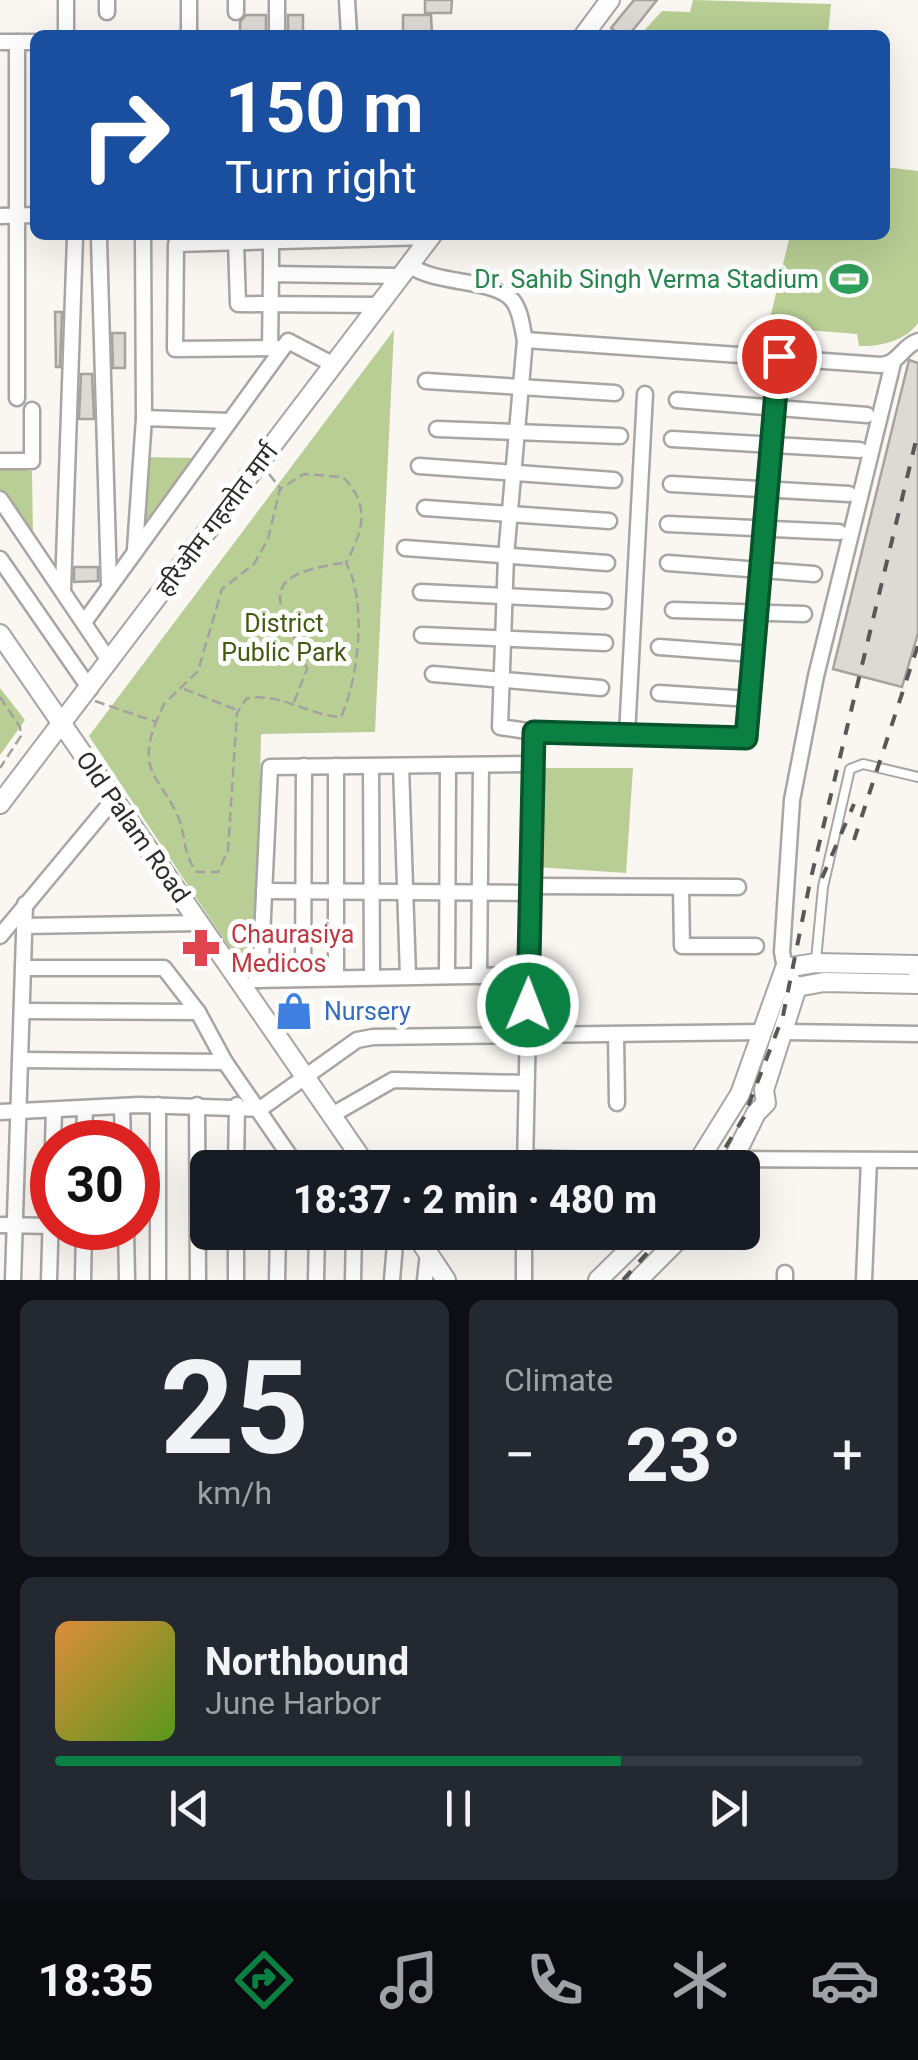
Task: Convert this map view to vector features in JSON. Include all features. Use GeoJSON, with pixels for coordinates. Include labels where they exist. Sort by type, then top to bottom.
{"type":"FeatureCollection","features":[{"type":"Feature","properties":{"kind":"street"},"geometry":{"type":"LineString","coordinates":[[66,0],[66,30]]}},
{"type":"Feature","properties":{"kind":"street"},"geometry":{"type":"LineString","coordinates":[[189,30],[190,0]]}},
{"type":"Feature","properties":{"kind":"street"},"geometry":{"type":"LineString","coordinates":[[277,0],[277,30]]}},
{"type":"Feature","properties":{"kind":"street"},"geometry":{"type":"LineString","coordinates":[[348,0],[348,30]]}},
{"type":"Feature","properties":{"kind":"street"},"geometry":{"type":"LineString","coordinates":[[588,30],[610,0]]}},
{"type":"Feature","properties":{"kind":"street"},"geometry":{"type":"LineString","coordinates":[[0,42],[30,42]]}},
{"type":"Feature","properties":{"kind":"street"},"geometry":{"type":"LineString","coordinates":[[17,42],[17,398]]}},
{"type":"Feature","properties":{"kind":"street"},"geometry":{"type":"LineString","coordinates":[[0,216],[30,215]]}},
{"type":"Feature","properties":{"kind":"street"},"geometry":{"type":"LineString","coordinates":[[63,589],[75,240]]}},
{"type":"Feature","properties":{"kind":"street"},"geometry":{"type":"LineString","coordinates":[[99,240],[109,586]]}},
{"type":"Feature","properties":{"kind":"street"},"geometry":{"type":"LineString","coordinates":[[135,550],[144,418],[143,240]]}},
{"type":"Feature","properties":{"kind":"street"},"geometry":{"type":"LineString","coordinates":[[276,348],[176,349],[176,244],[303,240]]}},
{"type":"Feature","properties":{"kind":"street","name":"हरिओम गहलोत मार्ग"},"geometry":{"type":"LineString","coordinates":[[3,797],[63,725],[428,240]]}},
{"type":"Feature","properties":{"kind":"street"},"geometry":{"type":"LineString","coordinates":[[271,241],[270,304],[276,348]]}},
{"type":"Feature","properties":{"kind":"street"},"geometry":{"type":"LineString","coordinates":[[236,242],[238,304],[379,305]]}},
{"type":"Feature","properties":{"kind":"street"},"geometry":{"type":"LineString","coordinates":[[271,274],[405,271],[430,279],[467,282],[508,296],[516,306],[525,340],[503,598],[500,727],[534,732],[746,738],[779,356]]}},
{"type":"Feature","properties":{"kind":"street"},"geometry":{"type":"LineString","coordinates":[[525,340],[893,363]]}},
{"type":"Feature","properties":{"kind":"street"},"geometry":{"type":"LineString","coordinates":[[706,1150],[723,1126],[764,1032],[784,968],[792,800],[816,676],[893,363],[918,340]]}},
{"type":"Feature","properties":{"kind":"street"},"geometry":{"type":"LineString","coordinates":[[84,621],[276,348],[288,341],[334,365]]}},
{"type":"Feature","properties":{"kind":"street"},"geometry":{"type":"LineString","coordinates":[[426,380],[616,393]]}},
{"type":"Feature","properties":{"kind":"street"},"geometry":{"type":"LineString","coordinates":[[628,735],[645,394]]}},
{"type":"Feature","properties":{"kind":"street"},"geometry":{"type":"LineString","coordinates":[[677,400],[867,415]]}},
{"type":"Feature","properties":{"kind":"street"},"geometry":{"type":"LineString","coordinates":[[0,461],[32,461],[32,410]]}},
{"type":"Feature","properties":{"kind":"street"},"geometry":{"type":"LineString","coordinates":[[144,418],[228,421]]}},
{"type":"Feature","properties":{"kind":"street"},"geometry":{"type":"LineString","coordinates":[[437,429],[620,436]]}},
{"type":"Feature","properties":{"kind":"street"},"geometry":{"type":"LineString","coordinates":[[672,439],[860,450]]}},
{"type":"Feature","properties":{"kind":"street"},"geometry":{"type":"LineString","coordinates":[[419,466],[614,480]]}},
{"type":"Feature","properties":{"kind":"street"},"geometry":{"type":"LineString","coordinates":[[671,484],[849,494]]}},
{"type":"Feature","properties":{"kind":"street"},"geometry":{"type":"LineString","coordinates":[[0,499],[110,662]]}},
{"type":"Feature","properties":{"kind":"street"},"geometry":{"type":"LineString","coordinates":[[425,508],[609,521]]}},
{"type":"Feature","properties":{"kind":"street"},"geometry":{"type":"LineString","coordinates":[[668,524],[839,532]]}},
{"type":"Feature","properties":{"kind":"street"},"geometry":{"type":"LineString","coordinates":[[405,548],[607,563]]}},
{"type":"Feature","properties":{"kind":"street"},"geometry":{"type":"LineString","coordinates":[[0,559],[87,693]]}},
{"type":"Feature","properties":{"kind":"street"},"geometry":{"type":"LineString","coordinates":[[668,563],[814,574]]}},
{"type":"Feature","properties":{"kind":"street"},"geometry":{"type":"LineString","coordinates":[[421,592],[604,601]]}},
{"type":"Feature","properties":{"kind":"street"},"geometry":{"type":"LineString","coordinates":[[673,610],[804,614]]}},
{"type":"Feature","properties":{"kind":"street","name":"Old Palam Road"},"geometry":{"type":"LineString","coordinates":[[0,634],[356,1150]]}},
{"type":"Feature","properties":{"kind":"street"},"geometry":{"type":"LineString","coordinates":[[422,635],[605,643]]}},
{"type":"Feature","properties":{"kind":"street"},"geometry":{"type":"LineString","coordinates":[[660,647],[753,654]]}},
{"type":"Feature","properties":{"kind":"street"},"geometry":{"type":"LineString","coordinates":[[433,674],[600,688]]}},
{"type":"Feature","properties":{"kind":"street"},"geometry":{"type":"LineString","coordinates":[[658,693],[750,699]]}},
{"type":"Feature","properties":{"kind":"street"},"geometry":{"type":"LineString","coordinates":[[525,1150],[534,732]]}},
{"type":"Feature","properties":{"kind":"street"},"geometry":{"type":"LineString","coordinates":[[260,980],[270,767],[533,764]]}},
{"type":"Feature","properties":{"kind":"street"},"geometry":{"type":"LineString","coordinates":[[447,976],[448,765]]}},
{"type":"Feature","properties":{"kind":"street"},"geometry":{"type":"LineString","coordinates":[[479,976],[480,765]]}},
{"type":"Feature","properties":{"kind":"street"},"geometry":{"type":"LineString","coordinates":[[303,978],[304,766]]}},
{"type":"Feature","properties":{"kind":"street"},"geometry":{"type":"LineString","coordinates":[[336,766],[336,977]]}},
{"type":"Feature","properties":{"kind":"street"},"geometry":{"type":"LineString","coordinates":[[371,766],[372,976]]}},
{"type":"Feature","properties":{"kind":"street"},"geometry":{"type":"LineString","coordinates":[[401,766],[408,976]]}},
{"type":"Feature","properties":{"kind":"street"},"geometry":{"type":"LineString","coordinates":[[0,936],[114,799]]}},
{"type":"Feature","properties":{"kind":"street"},"geometry":{"type":"LineString","coordinates":[[681,886],[682,946],[756,946]]}},
{"type":"Feature","properties":{"kind":"street"},"geometry":{"type":"LineString","coordinates":[[264,891],[479,893],[738,887]]}},
{"type":"Feature","properties":{"kind":"street"},"geometry":{"type":"LineString","coordinates":[[13,1280],[7,1225],[19,1111],[24,904]]}},
{"type":"Feature","properties":{"kind":"street"},"geometry":{"type":"LineString","coordinates":[[24,926],[200,924]]}},
{"type":"Feature","properties":{"kind":"street"},"geometry":{"type":"LineString","coordinates":[[784,968],[815,962],[918,965],[918,984],[824,982],[797,987]]}},
{"type":"Feature","properties":{"kind":"street"},"geometry":{"type":"LineString","coordinates":[[23,968],[164,968],[198,1012],[225,1062],[286,1150]]}},
{"type":"Feature","properties":{"kind":"street"},"geometry":{"type":"LineString","coordinates":[[738,1150],[756,1112],[766,1104],[764,1090],[797,987],[784,968]]}},
{"type":"Feature","properties":{"kind":"street"},"geometry":{"type":"LineString","coordinates":[[239,980],[529,975]]}},
{"type":"Feature","properties":{"kind":"street"},"geometry":{"type":"LineString","coordinates":[[22,1011],[198,1012]]}},
{"type":"Feature","properties":{"kind":"street"},"geometry":{"type":"LineString","coordinates":[[0,1112],[158,1105],[237,1105],[260,1109],[304,1074],[363,1038],[764,1032]]}},
{"type":"Feature","properties":{"kind":"street"},"geometry":{"type":"LineString","coordinates":[[785,1032],[918,1034]]}},
{"type":"Feature","properties":{"kind":"street"},"geometry":{"type":"LineString","coordinates":[[616,1034],[617,1103]]}},
{"type":"Feature","properties":{"kind":"street"},"geometry":{"type":"LineString","coordinates":[[20,1060],[225,1062]]}},
{"type":"Feature","properties":{"kind":"street"},"geometry":{"type":"LineString","coordinates":[[332,1115],[393,1080],[526,1083]]}},
{"type":"Feature","properties":{"kind":"street"},"geometry":{"type":"LineString","coordinates":[[158,1105],[158,1280]]}},
{"type":"Feature","properties":{"kind":"street"},"geometry":{"type":"LineString","coordinates":[[197,1105],[198,1280]]}},
{"type":"Feature","properties":{"kind":"street"},"geometry":{"type":"LineString","coordinates":[[236,1150],[237,1105]]}},
{"type":"Feature","properties":{"kind":"street"},"geometry":{"type":"LineString","coordinates":[[122,1106],[123,1120]]}},
{"type":"Feature","properties":{"kind":"street"},"geometry":{"type":"LineString","coordinates":[[85,1108],[85,1120]]}},
{"type":"Feature","properties":{"kind":"street"},"geometry":{"type":"LineString","coordinates":[[54,1110],[54,1120]]}},
{"type":"Feature","properties":{"kind":"street"},"geometry":{"type":"LineString","coordinates":[[281,1142],[281,1150]]}},
{"type":"Feature","properties":{"kind":"street"},"geometry":{"type":"LineString","coordinates":[[864,1280],[869,1160]]}},
{"type":"Feature","properties":{"kind":"street"},"geometry":{"type":"LineString","coordinates":[[760,1162],[918,1160]]}},
{"type":"Feature","properties":{"kind":"street"},"geometry":{"type":"LineString","coordinates":[[49,1280],[50,1250]]}},
{"type":"Feature","properties":{"kind":"street"},"geometry":{"type":"LineString","coordinates":[[84,1250],[84,1280]]}},
{"type":"Feature","properties":{"kind":"street"},"geometry":{"type":"LineString","coordinates":[[126,1250],[127,1280]]}},
{"type":"Feature","properties":{"kind":"street"},"geometry":{"type":"LineString","coordinates":[[236,1250],[236,1280]]}},
{"type":"Feature","properties":{"kind":"street"},"geometry":{"type":"LineString","coordinates":[[277,1280],[278,1250]]}},
{"type":"Feature","properties":{"kind":"street"},"geometry":{"type":"LineString","coordinates":[[316,1280],[317,1250]]}},
{"type":"Feature","properties":{"kind":"street"},"geometry":{"type":"LineString","coordinates":[[352,1280],[353,1250]]}},
{"type":"Feature","properties":{"kind":"street"},"geometry":{"type":"LineString","coordinates":[[392,1280],[394,1250]]}},
{"type":"Feature","properties":{"kind":"street"},"geometry":{"type":"LineString","coordinates":[[426,1250],[446,1280]]}},
{"type":"Feature","properties":{"kind":"street"},"geometry":{"type":"LineString","coordinates":[[524,1250],[524,1280]]}},
{"type":"Feature","properties":{"kind":"street"},"geometry":{"type":"LineString","coordinates":[[598,1280],[629,1250]]}},
{"type":"Feature","properties":{"kind":"street"},"geometry":{"type":"LineString","coordinates":[[638,1280],[668,1250]]}},
{"type":"Feature","properties":{"kind":"street"},"geometry":{"type":"LineString","coordinates":[[425,1280],[428,1253]]}},
{"type":"Feature","properties":{"kind":"lane"},"geometry":{"type":"LineString","coordinates":[[815,962],[824,887],[850,769],[863,764],[918,777]]}},
{"type":"Feature","properties":{"kind":"path"},"geometry":{"type":"LineString","coordinates":[[260,463],[280,489]]}},
{"type":"Feature","properties":{"kind":"path"},"geometry":{"type":"LineString","coordinates":[[294,703],[306,670],[277,605],[282,586],[300,573],[346,562],[362,532],[358,493],[343,477],[322,472],[304,474],[280,489],[268,540],[254,564],[222,588],[198,671],[164,704],[147,746],[147,766],[178,816],[186,859],[196,872],[218,872],[228,850],[227,819],[239,710],[247,698],[268,695],[294,703],[314,715],[341,717],[352,693],[361,608],[357,582],[346,562]]}},
{"type":"Feature","properties":{"kind":"path"},"geometry":{"type":"LineString","coordinates":[[183,688],[239,710]]}},
{"type":"Feature","properties":{"kind":"path"},"geometry":{"type":"LineString","coordinates":[[87,693],[156,722]]}},
{"type":"Feature","properties":{"kind":"path"},"geometry":{"type":"LineString","coordinates":[[0,697],[22,736],[0,768]]}},
{"type":"Feature","properties":{"kind":"green space"},"geometry":{"type":"Polygon","coordinates":[[[693,0],[831,4],[828,30],[645,30],[662,11],[690,12],[693,0]]]}},
{"type":"Feature","properties":{"kind":"green space","name":"Dr. Sahib Singh Verma Stadium"},"geometry":{"type":"Polygon","coordinates":[[[890,168],[918,171],[918,323],[913,329],[883,344],[859,346],[857,334],[768,327],[789,240],[890,240],[890,168]]]}},
{"type":"Feature","properties":{"kind":"green space","name":"District Public Park"},"geometry":{"type":"Polygon","coordinates":[[[394,330],[375,732],[261,734],[256,988],[89,736],[394,330]]]}},
{"type":"Feature","properties":{"kind":"green space"},"geometry":{"type":"Polygon","coordinates":[[[145,457],[197,458],[139,540],[145,457]]]}},
{"type":"Feature","properties":{"kind":"green space"},"geometry":{"type":"Polygon","coordinates":[[[0,467],[32,471],[33,538],[0,492],[0,467]]]}},
{"type":"Feature","properties":{"kind":"green space"},"geometry":{"type":"Polygon","coordinates":[[[0,688],[25,720],[0,755],[0,688]]]}},
{"type":"Feature","properties":{"kind":"green space"},"geometry":{"type":"Polygon","coordinates":[[[541,768],[633,768],[626,873],[537,867],[541,768]]]}},
{"type":"Feature","properties":{"kind":"building"},"geometry":{"type":"Polygon","coordinates":[[[425,0],[452,0],[451,13],[425,13],[425,0]]]}},
{"type":"Feature","properties":{"kind":"building"},"geometry":{"type":"Polygon","coordinates":[[[634,0],[657,0],[633,30],[611,28],[634,0]]]}},
{"type":"Feature","properties":{"kind":"building"},"geometry":{"type":"Polygon","coordinates":[[[246,15],[266,15],[266,30],[240,30],[246,15]]]}},
{"type":"Feature","properties":{"kind":"building"},"geometry":{"type":"Polygon","coordinates":[[[288,15],[303,15],[303,30],[288,30],[288,15]]]}},
{"type":"Feature","properties":{"kind":"building"},"geometry":{"type":"Polygon","coordinates":[[[403,15],[431,15],[432,30],[403,30],[403,15]]]}},
{"type":"Feature","properties":{"kind":"building"},"geometry":{"type":"Polygon","coordinates":[[[55,312],[62,312],[60,367],[56,367],[55,312]]]}},
{"type":"Feature","properties":{"kind":"building"},"geometry":{"type":"Polygon","coordinates":[[[112,333],[125,333],[125,368],[113,368],[112,333]]]}},
{"type":"Feature","properties":{"kind":"building"},"geometry":{"type":"Polygon","coordinates":[[[909,360],[918,363],[918,633],[902,687],[833,669],[909,360]]]}},
{"type":"Feature","properties":{"kind":"building"},"geometry":{"type":"Polygon","coordinates":[[[81,374],[92,374],[94,419],[79,419],[81,374]]]}},
{"type":"Feature","properties":{"kind":"building"},"geometry":{"type":"Polygon","coordinates":[[[74,567],[98,567],[98,581],[74,582],[74,567]]]}},
{"type":"Feature","properties":{"kind":"railway"},"geometry":{"type":"LineString","coordinates":[[724,1150],[744,1117],[783,1016],[810,882],[918,432]]}},
{"type":"Feature","properties":{"kind":"railway"},"geometry":{"type":"LineString","coordinates":[[854,840],[918,645]]}},
{"type":"Feature","properties":{"kind":"railway"},"geometry":{"type":"LineString","coordinates":[[822,878],[854,804]]}},
{"type":"Feature","properties":{"kind":"railway"},"geometry":{"type":"LineString","coordinates":[[623,1280],[650,1250]]}},
{"type":"Feature","properties":{"kind":"place","name":"Dr. Sahib Singh Verma Stadium"},"geometry":{"type":"Point","coordinates":[849,279]}},
{"type":"Feature","properties":{"kind":"place","name":"Chaurasiya Medicos"},"geometry":{"type":"Point","coordinates":[201,948]}},
{"type":"Feature","properties":{"kind":"place","name":"Nursery"},"geometry":{"type":"Point","coordinates":[294,1011]}},
{"type":"Feature","properties":{"kind":"route"},"geometry":{"type":"LineString","coordinates":[[528,1005],[534,732],[746,738],[779,356]]}}]}
